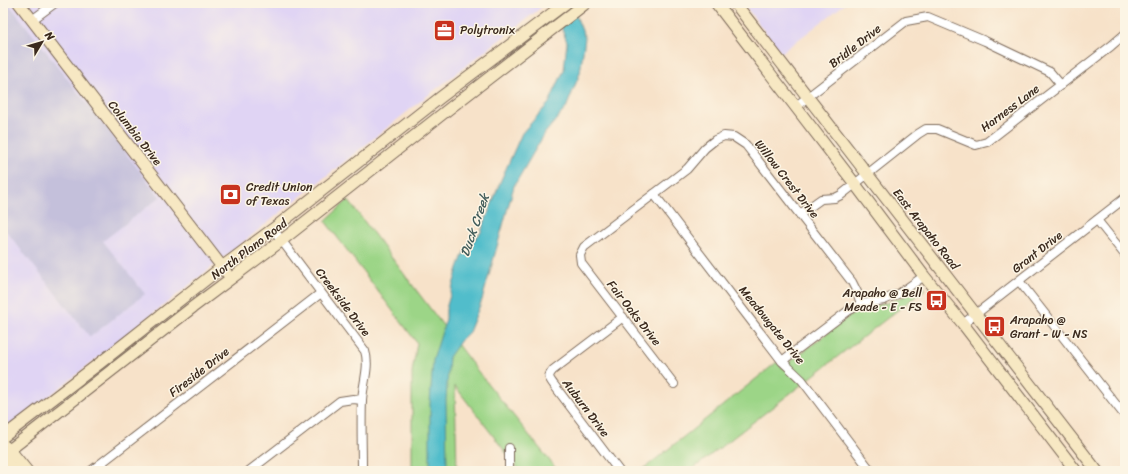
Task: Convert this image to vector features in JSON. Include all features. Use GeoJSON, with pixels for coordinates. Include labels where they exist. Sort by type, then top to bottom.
{"type":"FeatureCollection","features":[{"type":"Feature","properties":{"kind":"main road","name":"Columbia Drive"},"geometry":{"type":"LineString","coordinates":[[18,3],[231,279]]}},
{"type":"Feature","properties":{"kind":"main road","name":"North Plano Road"},"geometry":{"type":"LineString","coordinates":[[3,437],[273,229],[441,97],[566,3]]}},
{"type":"Feature","properties":{"kind":"main road"},"geometry":{"type":"LineString","coordinates":[[716,3],[924,276],[963,324],[1076,471]]}},
{"type":"Feature","properties":{"kind":"main road","name":"East Arapaho Road"},"geometry":{"type":"LineString","coordinates":[[735,3],[1097,471]]}},
{"type":"Feature","properties":{"kind":"main road","name":"North Plano Road"},"geometry":{"type":"LineString","coordinates":[[5,452],[281,241],[582,6]]}},
{"type":"Feature","properties":{"kind":"main road"},"geometry":{"type":"LineString","coordinates":[[336,179],[345,191]]}},
{"type":"Feature","properties":{"kind":"main road"},"geometry":{"type":"LineString","coordinates":[[902,246],[906,224]]}},
{"type":"Feature","properties":{"kind":"main road"},"geometry":{"type":"LineString","coordinates":[[100,363],[107,374]]}},
{"type":"Feature","properties":{"kind":"main road"},"geometry":{"type":"LineString","coordinates":[[5,452],[14,471]]}},
{"type":"Feature","properties":{"kind":"main road"},"geometry":{"type":"LineString","coordinates":[[5,452],[27,471]]}},
{"type":"Feature","properties":{"kind":"street"},"geometry":{"type":"LineString","coordinates":[[32,20],[55,3]]}},
{"type":"Feature","properties":{"kind":"street","name":"Bridle Drive"},"geometry":{"type":"LineString","coordinates":[[795,107],[906,21],[928,16],[1050,72],[1061,85]]}},
{"type":"Feature","properties":{"kind":"street","name":"Harness Lane"},"geometry":{"type":"LineString","coordinates":[[800,214],[821,198],[835,198],[841,195],[926,129],[937,129],[976,145],[987,142],[1125,34]]}},
{"type":"Feature","properties":{"kind":"street","name":"Willow Crest Drive"},"geometry":{"type":"LineString","coordinates":[[580,255],[584,248],[687,170],[705,148],[715,140],[724,136],[734,137],[746,145],[852,282],[861,304]]}},
{"type":"Feature","properties":{"kind":"street","name":"Meadowgate Drive"},"geometry":{"type":"LineString","coordinates":[[654,194],[782,361],[802,380],[872,471]]}},
{"type":"Feature","properties":{"kind":"street","name":"Grant Drive"},"geometry":{"type":"LineString","coordinates":[[963,324],[1125,198]]}},
{"type":"Feature","properties":{"kind":"street"},"geometry":{"type":"LineString","coordinates":[[1097,220],[1125,255]]}},
{"type":"Feature","properties":{"kind":"street","name":"Creekside Drive"},"geometry":{"type":"LineString","coordinates":[[273,229],[365,351],[367,356],[362,400],[362,471]]}},
{"type":"Feature","properties":{"kind":"street","name":"Fair Oaks Drive"},"geometry":{"type":"LineString","coordinates":[[580,255],[581,263],[674,384]]}},
{"type":"Feature","properties":{"kind":"street"},"geometry":{"type":"LineString","coordinates":[[782,361],[848,311],[861,304],[884,300],[900,293],[924,276]]}},
{"type":"Feature","properties":{"kind":"street"},"geometry":{"type":"LineString","coordinates":[[1019,281],[1125,416]]}},
{"type":"Feature","properties":{"kind":"street","name":"Fireside Drive"},"geometry":{"type":"LineString","coordinates":[[91,471],[321,293]]}},
{"type":"Feature","properties":{"kind":"street","name":"Auburn Drive"},"geometry":{"type":"LineString","coordinates":[[619,471],[549,378],[553,370],[623,317]]}},
{"type":"Feature","properties":{"kind":"street"},"geometry":{"type":"LineString","coordinates":[[249,471],[340,401],[352,399],[362,400]]}},
{"type":"Feature","properties":{"kind":"street"},"geometry":{"type":"LineString","coordinates":[[509,448],[509,471]]}},
{"type":"Feature","properties":{"kind":"shaded area"},"geometry":{"type":"Polygon","coordinates":[[[3,3],[547,3],[422,100],[3,433],[3,3]]]}},
{"type":"Feature","properties":{"kind":"shaded area"},"geometry":{"type":"Polygon","coordinates":[[[3,3],[8,3],[160,197],[103,241],[145,294],[90,337],[3,227],[3,3]]]}},
{"type":"Feature","properties":{"kind":"shaded area"},"geometry":{"type":"Polygon","coordinates":[[[743,3],[846,3],[781,53],[743,3]]]}},
{"type":"Feature","properties":{"kind":"green space"},"geometry":{"type":"Polygon","coordinates":[[[348,200],[476,369],[558,471],[520,471],[455,386],[457,471],[412,471],[412,372],[417,343],[325,221],[348,200]]]}},
{"type":"Feature","properties":{"kind":"green space"},"geometry":{"type":"Polygon","coordinates":[[[921,284],[925,289],[690,471],[641,471],[777,362],[782,368],[856,311],[890,302],[902,297],[921,284]]]}},
{"type":"Feature","properties":{"kind":"water"},"geometry":{"type":"Polygon","coordinates":[[[552,3],[571,3],[585,38],[580,73],[566,108],[545,133],[514,186],[482,300],[469,332],[461,340],[449,357],[446,400],[447,471],[430,471],[430,403],[433,360],[446,319],[446,309],[458,268],[464,252],[481,232],[501,180],[522,133],[549,103],[564,70],[567,42],[552,3]]]}},
{"type":"Feature","properties":{"kind":"place","name":"Polytronix"},"geometry":{"type":"Point","coordinates":[444,30]}},
{"type":"Feature","properties":{"kind":"place","name":"Credit Union of Texas"},"geometry":{"type":"Point","coordinates":[230,194]}},
{"type":"Feature","properties":{"kind":"place","name":"Arapaho @ Bell Meade - E - FS"},"geometry":{"type":"Point","coordinates":[937,300]}},
{"type":"Feature","properties":{"kind":"place","name":"Arapaho @ Grant - W - NS"},"geometry":{"type":"Point","coordinates":[994,327]}},
{"type":"Feature","properties":{"kind":"water label","name":"Duck Creek"},"geometry":{"type":"Point","coordinates":[474,225]}}]}
